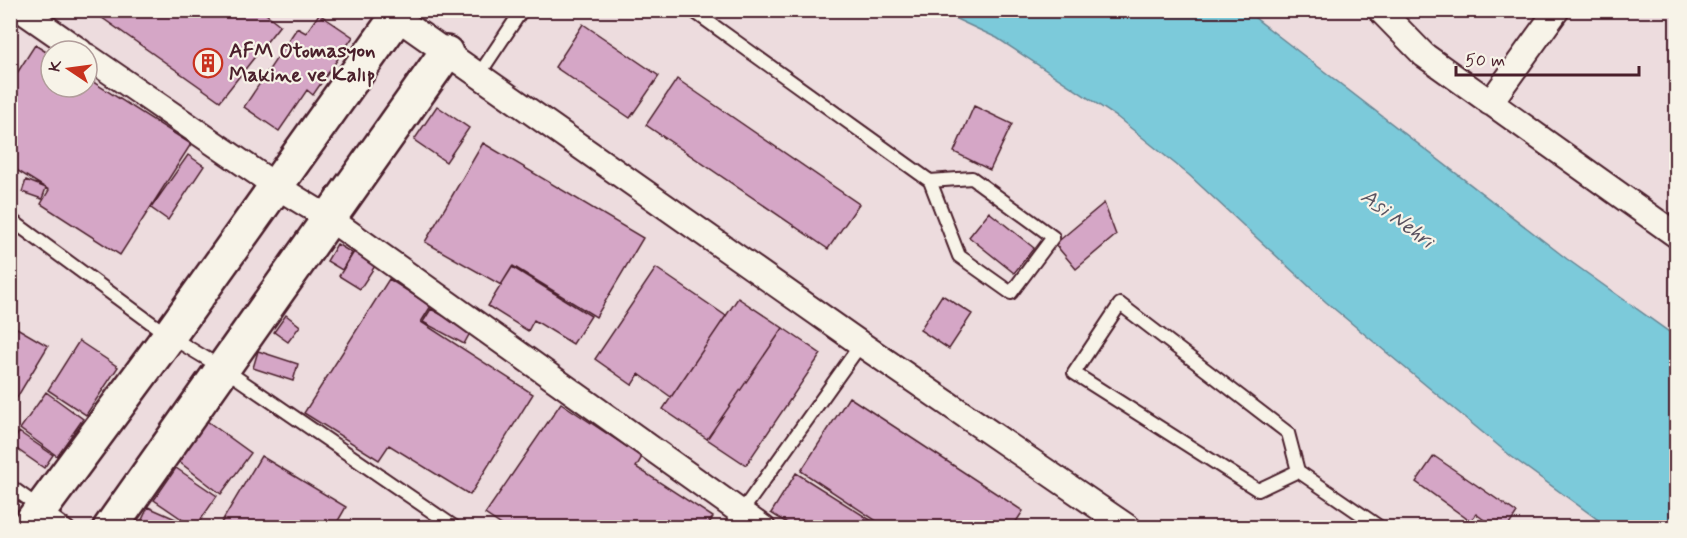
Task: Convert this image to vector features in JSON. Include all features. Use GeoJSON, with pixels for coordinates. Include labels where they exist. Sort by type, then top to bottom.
{"type":"FeatureCollection","features":[{"type":"Feature","properties":{"kind":"street"},"geometry":{"type":"LineString","coordinates":[[21,10],[63,39]]}},
{"type":"Feature","properties":{"kind":"street"},"geometry":{"type":"LineString","coordinates":[[1380,10],[1424,55],[1677,235]]}},
{"type":"Feature","properties":{"kind":"street"},"geometry":{"type":"LineString","coordinates":[[1490,103],[1557,10]]}},
{"type":"Feature","properties":{"kind":"street"},"geometry":{"type":"LineString","coordinates":[[34,518],[169,336],[276,186],[391,14],[861,344],[1129,528]]}},
{"type":"Feature","properties":{"kind":"street"},"geometry":{"type":"LineString","coordinates":[[110,528],[446,53]]}},
{"type":"Feature","properties":{"kind":"street"},"geometry":{"type":"LineString","coordinates":[[99,64],[276,186],[330,219],[735,520],[763,528]]}},
{"type":"Feature","properties":{"kind":"lane"},"geometry":{"type":"LineString","coordinates":[[478,75],[522,10]]}},
{"type":"Feature","properties":{"kind":"lane"},"geometry":{"type":"LineString","coordinates":[[692,10],[930,180],[959,256],[1011,293],[1053,237],[972,178],[930,180]]}},
{"type":"Feature","properties":{"kind":"lane"},"geometry":{"type":"LineString","coordinates":[[10,219],[169,336],[224,369],[456,528]]}},
{"type":"Feature","properties":{"kind":"lane"},"geometry":{"type":"LineString","coordinates":[[1298,471],[1258,490],[1074,373],[1120,304],[1288,433],[1298,471],[1381,528]]}},
{"type":"Feature","properties":{"kind":"lane"},"geometry":{"type":"LineString","coordinates":[[735,520],[861,344]]}},
{"type":"Feature","properties":{"kind":"lane"},"geometry":{"type":"LineString","coordinates":[[10,486],[34,518],[68,528]]}},
{"type":"Feature","properties":{"kind":"water","name":"Asi Nehri"},"geometry":{"type":"Polygon","coordinates":[[[939,11],[1246,11],[1567,259],[1676,337],[1676,527],[1608,527],[1512,457],[1326,302],[1189,175],[1117,117],[997,38],[939,11]]]}},
{"type":"Feature","properties":{"kind":"building","name":"AFM Otomasyon Makine ve Kalıp"},"geometry":{"type":"Polygon","coordinates":[[[91,10],[261,10],[280,25],[220,101],[91,10]]]}},
{"type":"Feature","properties":{"kind":"building"},"geometry":{"type":"Polygon","coordinates":[[[319,14],[353,37],[313,95],[307,90],[279,131],[244,107],[297,28],[306,33],[319,14]]]}},
{"type":"Feature","properties":{"kind":"building"},"geometry":{"type":"Polygon","coordinates":[[[10,18],[19,23],[10,36],[10,18]]]}},
{"type":"Feature","properties":{"kind":"building"},"geometry":{"type":"Polygon","coordinates":[[[583,24],[659,76],[630,118],[555,67],[583,24]]]}},
{"type":"Feature","properties":{"kind":"building"},"geometry":{"type":"Polygon","coordinates":[[[35,45],[39,48],[39,99],[99,99],[99,86],[191,144],[120,255],[41,204],[49,190],[10,166],[10,84],[35,45]]]}},
{"type":"Feature","properties":{"kind":"building"},"geometry":{"type":"Polygon","coordinates":[[[677,79],[859,204],[828,249],[646,125],[677,79]]]}},
{"type":"Feature","properties":{"kind":"building"},"geometry":{"type":"Polygon","coordinates":[[[437,106],[469,128],[446,162],[414,140],[437,106]]]}},
{"type":"Feature","properties":{"kind":"building"},"geometry":{"type":"Polygon","coordinates":[[[974,106],[1012,124],[990,170],[954,152],[974,106]]]}},
{"type":"Feature","properties":{"kind":"building"},"geometry":{"type":"Polygon","coordinates":[[[483,143],[643,238],[596,317],[513,266],[501,285],[425,242],[483,143]]]}},
{"type":"Feature","properties":{"kind":"building"},"geometry":{"type":"Polygon","coordinates":[[[188,155],[204,166],[168,220],[151,208],[188,155]]]}},
{"type":"Feature","properties":{"kind":"building"},"geometry":{"type":"Polygon","coordinates":[[[26,180],[46,188],[42,199],[22,192],[26,180]]]}},
{"type":"Feature","properties":{"kind":"building"},"geometry":{"type":"Polygon","coordinates":[[[1104,203],[1116,235],[1076,269],[1055,244],[1104,203]]]}},
{"type":"Feature","properties":{"kind":"building"},"geometry":{"type":"Polygon","coordinates":[[[989,212],[1034,248],[1014,273],[969,237],[989,212]]]}},
{"type":"Feature","properties":{"kind":"building"},"geometry":{"type":"Polygon","coordinates":[[[337,244],[352,253],[342,270],[327,261],[337,244]]]}},
{"type":"Feature","properties":{"kind":"building"},"geometry":{"type":"Polygon","coordinates":[[[354,252],[375,266],[360,289],[339,276],[354,252]]]}},
{"type":"Feature","properties":{"kind":"building"},"geometry":{"type":"Polygon","coordinates":[[[512,267],[591,316],[573,344],[534,320],[528,331],[488,306],[512,267]]]}},
{"type":"Feature","properties":{"kind":"building"},"geometry":{"type":"Polygon","coordinates":[[[656,268],[726,316],[671,397],[639,374],[632,385],[595,359],[656,268]]]}},
{"type":"Feature","properties":{"kind":"building"},"geometry":{"type":"Polygon","coordinates":[[[389,279],[431,306],[421,322],[533,394],[470,495],[389,445],[379,460],[304,413],[389,279]]]}},
{"type":"Feature","properties":{"kind":"building"},"geometry":{"type":"Polygon","coordinates":[[[942,295],[972,314],[949,349],[920,330],[942,295]]]}},
{"type":"Feature","properties":{"kind":"building"},"geometry":{"type":"Polygon","coordinates":[[[738,298],[783,328],[707,439],[663,409],[738,298]]]}},
{"type":"Feature","properties":{"kind":"building"},"geometry":{"type":"Polygon","coordinates":[[[431,309],[471,331],[464,344],[423,322],[431,309]]]}},
{"type":"Feature","properties":{"kind":"building"},"geometry":{"type":"Polygon","coordinates":[[[286,315],[300,326],[288,342],[274,332],[286,315]]]}},
{"type":"Feature","properties":{"kind":"building"},"geometry":{"type":"Polygon","coordinates":[[[10,324],[48,346],[10,409],[10,324]]]}},
{"type":"Feature","properties":{"kind":"building"},"geometry":{"type":"Polygon","coordinates":[[[783,328],[821,354],[746,465],[707,439],[783,328]]]}},
{"type":"Feature","properties":{"kind":"building"},"geometry":{"type":"Polygon","coordinates":[[[79,341],[118,367],[86,415],[48,390],[79,341]]]}},
{"type":"Feature","properties":{"kind":"building"},"geometry":{"type":"Polygon","coordinates":[[[258,351],[298,364],[293,381],[253,368],[258,351]]]}},
{"type":"Feature","properties":{"kind":"building"},"geometry":{"type":"Polygon","coordinates":[[[46,392],[83,419],[57,456],[20,429],[46,392]]]}},
{"type":"Feature","properties":{"kind":"building"},"geometry":{"type":"Polygon","coordinates":[[[849,397],[1023,511],[1012,528],[887,528],[801,471],[849,397]]]}},
{"type":"Feature","properties":{"kind":"building"},"geometry":{"type":"Polygon","coordinates":[[[561,403],[642,457],[636,467],[713,517],[706,528],[506,528],[485,514],[561,403]]]}},
{"type":"Feature","properties":{"kind":"building"},"geometry":{"type":"Polygon","coordinates":[[[207,421],[251,453],[221,494],[178,461],[207,421]]]}},
{"type":"Feature","properties":{"kind":"building"},"geometry":{"type":"Polygon","coordinates":[[[19,432],[53,455],[44,468],[11,445],[19,432]]]}},
{"type":"Feature","properties":{"kind":"building"},"geometry":{"type":"Polygon","coordinates":[[[261,456],[346,507],[335,526],[338,528],[218,528],[261,456]]]}},
{"type":"Feature","properties":{"kind":"building"},"geometry":{"type":"Polygon","coordinates":[[[1434,456],[1517,513],[1507,528],[1495,528],[1476,514],[1470,521],[1416,482],[1434,456]]]}},
{"type":"Feature","properties":{"kind":"building"},"geometry":{"type":"Polygon","coordinates":[[[176,468],[217,496],[195,528],[154,500],[176,468]]]}},
{"type":"Feature","properties":{"kind":"building"},"geometry":{"type":"Polygon","coordinates":[[[796,473],[883,528],[795,528],[771,513],[796,473]]]}},
{"type":"Feature","properties":{"kind":"building"},"geometry":{"type":"Polygon","coordinates":[[[148,507],[189,525],[188,528],[153,528],[141,522],[148,507]]]}},
{"type":"Feature","properties":{"kind":"place","name":"AFM Otomasyon Makine ve Kalıp"},"geometry":{"type":"Point","coordinates":[208,63]}}]}
